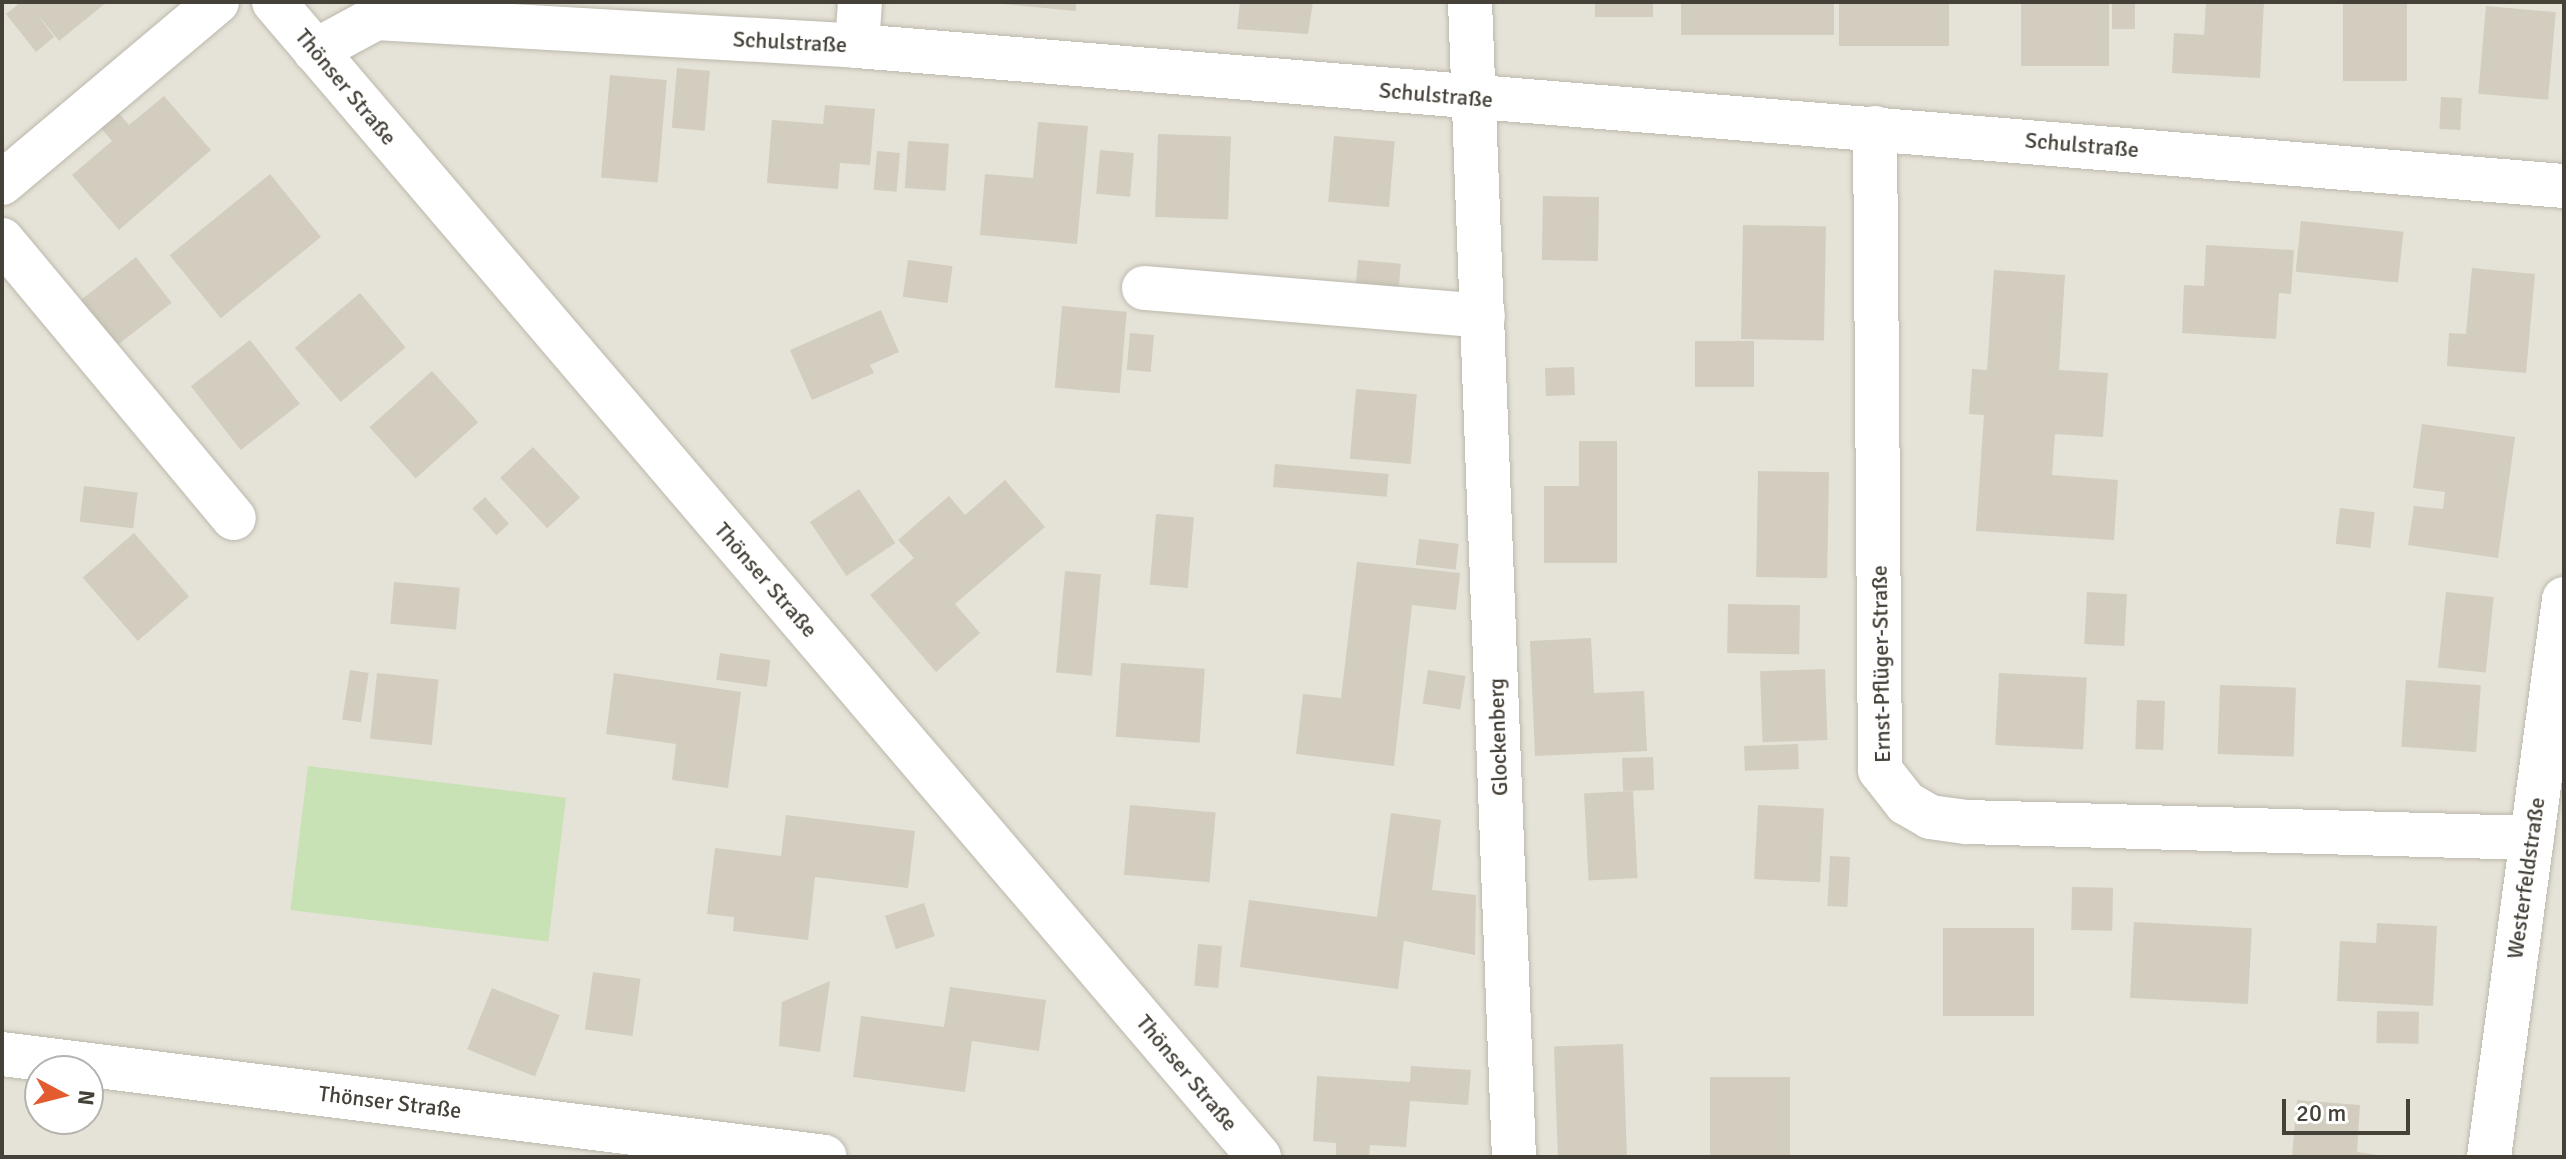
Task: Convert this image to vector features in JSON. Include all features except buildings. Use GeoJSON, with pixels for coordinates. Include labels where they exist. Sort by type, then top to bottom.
{"type":"FeatureCollection","features":[{"type":"Feature","properties":{"kind":"street"},"geometry":{"type":"LineString","coordinates":[[2,183],[217,2]]}},
{"type":"Feature","properties":{"kind":"street","name":"Thönser Straße"},"geometry":{"type":"LineString","coordinates":[[274,2],[1259,1157]]}},
{"type":"Feature","properties":{"kind":"street"},"geometry":{"type":"LineString","coordinates":[[857,46],[860,2]]}},
{"type":"Feature","properties":{"kind":"street","name":"Glockenberg"},"geometry":{"type":"LineString","coordinates":[[1470,2],[1514,1157]]}},
{"type":"Feature","properties":{"kind":"street","name":"Schulstraße"},"geometry":{"type":"LineString","coordinates":[[315,51],[376,18],[857,46],[2564,186]]}},
{"type":"Feature","properties":{"kind":"street","name":"Ernst-Pflüger-Straße"},"geometry":{"type":"LineString","coordinates":[[1875,128],[1880,770],[1906,803],[1930,817],[1967,822],[2544,819]]}},
{"type":"Feature","properties":{"kind":"street"},"geometry":{"type":"LineString","coordinates":[[2,240],[234,518]]}},
{"type":"Feature","properties":{"kind":"street"},"geometry":{"type":"LineString","coordinates":[[1144,288],[1483,316]]}},
{"type":"Feature","properties":{"kind":"street","name":"Westerfeldstraße"},"geometry":{"type":"LineString","coordinates":[[2489,1157],[2544,819],[2564,599]]}},
{"type":"Feature","properties":{"kind":"street","name":"Thönser Straße"},"geometry":{"type":"LineString","coordinates":[[2,1054],[825,1157]]}},
{"type":"Feature","properties":{"kind":"shaded area"},"geometry":{"type":"Polygon","coordinates":[[[2,2],[2564,2],[2564,1157],[2,1157],[2,2]]]}},
{"type":"Feature","properties":{"kind":"green space"},"geometry":{"type":"Polygon","coordinates":[[[308,766],[566,798],[548,942],[290,910],[308,766]]]}}]}
